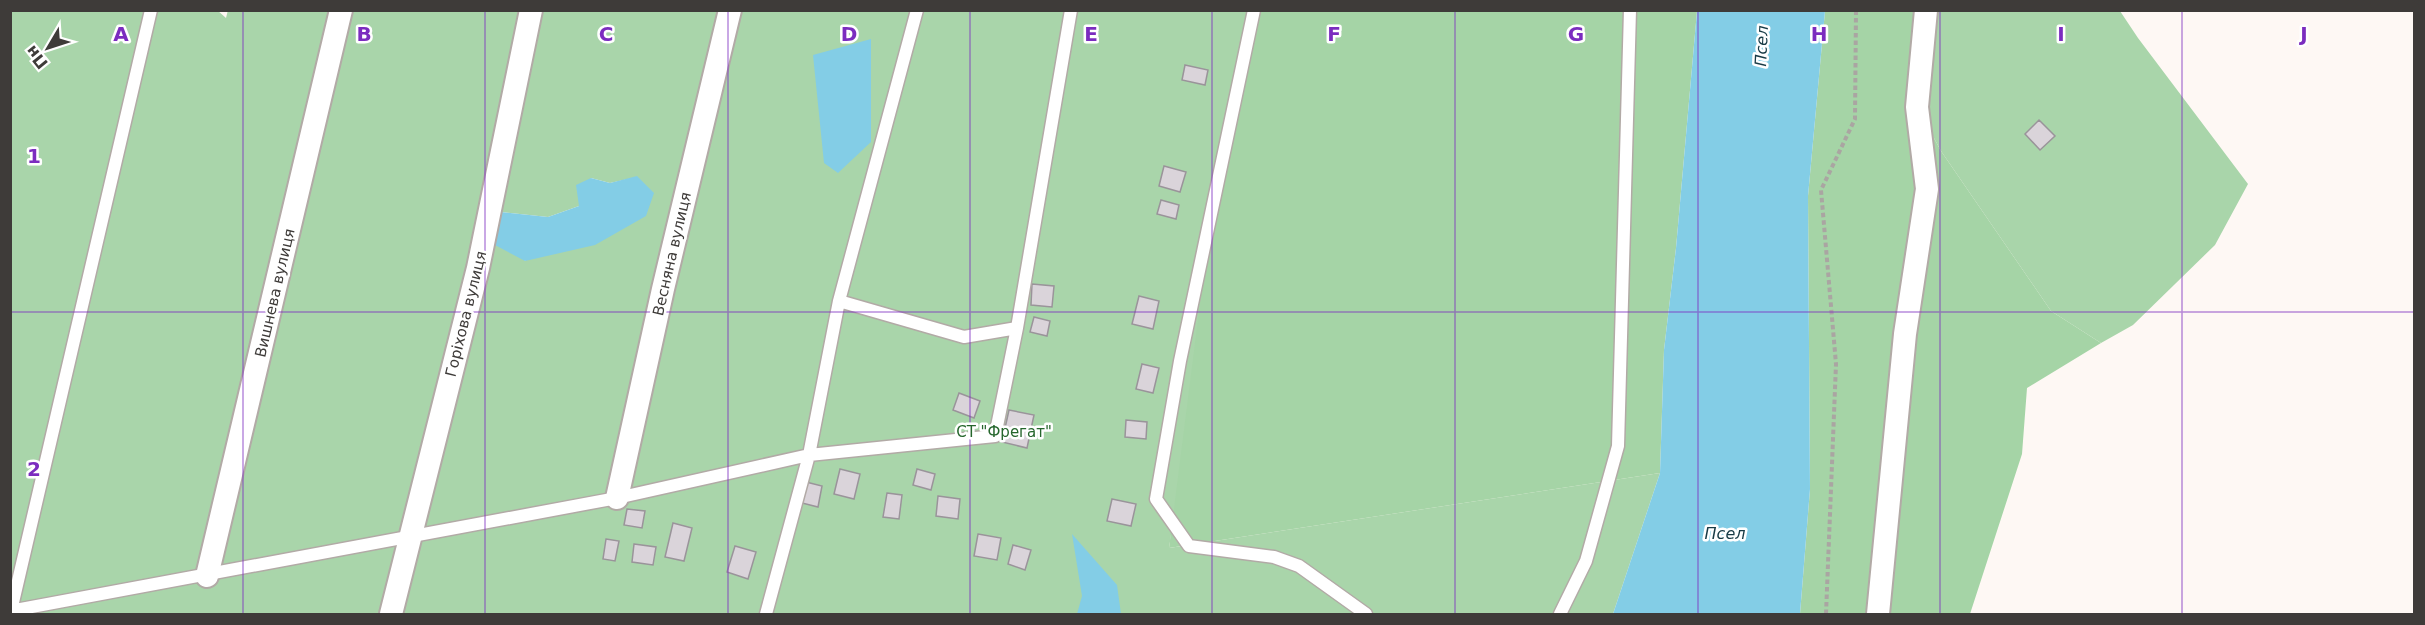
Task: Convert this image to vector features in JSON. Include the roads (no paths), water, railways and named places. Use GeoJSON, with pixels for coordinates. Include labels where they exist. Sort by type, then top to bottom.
{"type":"FeatureCollection","features":[{"type":"Feature","properties":{"kind":"street","name":"Вишнева вулиця"},"geometry":{"type":"LineString","coordinates":[[207,576],[341,10]]}},
{"type":"Feature","properties":{"kind":"street","name":"Горіхова вулиця"},"geometry":{"type":"LineString","coordinates":[[391,615],[478,268],[531,10]]}},
{"type":"Feature","properties":{"kind":"street","name":"Весняна вулиця"},"geometry":{"type":"LineString","coordinates":[[617,498],[663,289],[730,10]]}},
{"type":"Feature","properties":{"kind":"street"},"geometry":{"type":"LineString","coordinates":[[1878,615],[1905,334],[1927,189],[1917,107],[1926,10]]}},
{"type":"Feature","properties":{"kind":"lane"},"geometry":{"type":"LineString","coordinates":[[151,10],[11,611],[617,498],[809,455],[996,436],[1017,328],[1071,10]]}},
{"type":"Feature","properties":{"kind":"lane"},"geometry":{"type":"LineString","coordinates":[[766,615],[809,455],[839,301],[917,10]]}},
{"type":"Feature","properties":{"kind":"lane"},"geometry":{"type":"LineString","coordinates":[[1254,10],[1180,361],[1156,499],[1189,546],[1274,557],[1299,566],[1366,615]]}},
{"type":"Feature","properties":{"kind":"lane"},"geometry":{"type":"LineString","coordinates":[[1560,615],[1586,561],[1618,446],[1630,10]]}},
{"type":"Feature","properties":{"kind":"lane"},"geometry":{"type":"LineString","coordinates":[[839,301],[964,337],[1017,328]]}},
{"type":"Feature","properties":{"kind":"water","name":"Псел"},"geometry":{"type":"Polygon","coordinates":[[[1697,11],[1825,11],[1808,196],[1810,489],[1800,614],[1613,614],[1660,473],[1664,350],[1676,248],[1697,11]]]}},
{"type":"Feature","properties":{"kind":"water"},"geometry":{"type":"Polygon","coordinates":[[[871,39],[871,142],[838,173],[824,163],[813,55],[871,39]]]}},
{"type":"Feature","properties":{"kind":"water"},"geometry":{"type":"Polygon","coordinates":[[[637,176],[654,193],[646,216],[595,245],[525,261],[493,244],[501,212],[548,217],[579,206],[576,185],[591,178],[610,183],[637,176]]]}},
{"type":"Feature","properties":{"kind":"water"},"geometry":{"type":"Polygon","coordinates":[[[1072,534],[1117,585],[1121,614],[1077,614],[1082,596],[1072,534]]]}},
{"type":"Feature","properties":{"kind":"park label","name":"СТ \"Фрегат\""},"geometry":{"type":"Point","coordinates":[1004,432]}}]}
